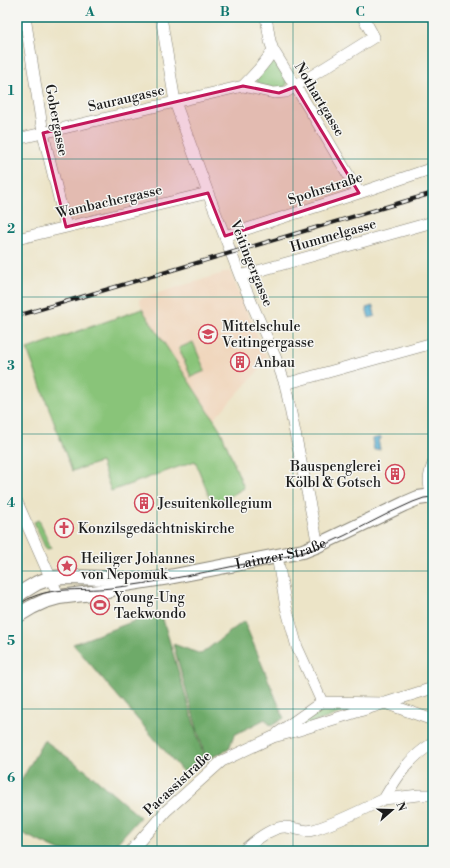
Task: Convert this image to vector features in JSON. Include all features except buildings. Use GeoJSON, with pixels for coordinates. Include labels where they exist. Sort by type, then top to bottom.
{"type":"FeatureCollection","features":[{"type":"Feature","properties":{"kind":"main road","name":"Lainzer Straße"},"geometry":{"type":"LineString","coordinates":[[17,616],[45,601],[59,597],[108,591],[119,585],[303,551],[404,504],[418,498],[433,495]]}},
{"type":"Feature","properties":{"kind":"main road"},"geometry":{"type":"LineString","coordinates":[[17,596],[37,583],[51,578],[109,578],[119,585]]}},
{"type":"Feature","properties":{"kind":"street","name":"Gobergasse"},"geometry":{"type":"LineString","coordinates":[[24,17],[43,133],[66,227]]}},
{"type":"Feature","properties":{"kind":"street","name":"Veitingergasse"},"geometry":{"type":"LineString","coordinates":[[161,17],[175,102],[240,276],[276,359],[285,384],[318,545]]}},
{"type":"Feature","properties":{"kind":"street","name":"Nothartgasse"},"geometry":{"type":"LineString","coordinates":[[266,17],[270,42],[273,50],[359,193]]}},
{"type":"Feature","properties":{"kind":"street","name":"Sauraugasse"},"geometry":{"type":"LineString","coordinates":[[17,139],[243,86],[274,93],[286,92],[374,37],[363,17]]}},
{"type":"Feature","properties":{"kind":"street"},"geometry":{"type":"LineString","coordinates":[[243,86],[262,66],[273,50]]}},
{"type":"Feature","properties":{"kind":"street","name":"Spohrstraße"},"geometry":{"type":"LineString","coordinates":[[225,236],[433,168]]}},
{"type":"Feature","properties":{"kind":"street","name":"Wambachergasse"},"geometry":{"type":"LineString","coordinates":[[17,239],[208,193]]}},
{"type":"Feature","properties":{"kind":"street","name":"Hummelgasse"},"geometry":{"type":"LineString","coordinates":[[240,276],[433,222]]}},
{"type":"Feature","properties":{"kind":"street"},"geometry":{"type":"LineString","coordinates":[[285,384],[433,343]]}},
{"type":"Feature","properties":{"kind":"street"},"geometry":{"type":"LineString","coordinates":[[433,464],[428,483],[433,495]]}},
{"type":"Feature","properties":{"kind":"street"},"geometry":{"type":"LineString","coordinates":[[17,502],[59,597]]}},
{"type":"Feature","properties":{"kind":"street"},"geometry":{"type":"LineString","coordinates":[[277,556],[286,607],[297,647],[322,702]]}},
{"type":"Feature","properties":{"kind":"street","name":"Pacassistraße"},"geometry":{"type":"LineString","coordinates":[[131,851],[166,811],[222,760],[273,737],[433,688]]}},
{"type":"Feature","properties":{"kind":"street","name":"Pacassistraße"},"geometry":{"type":"LineString","coordinates":[[273,737],[322,702],[385,703]]}},
{"type":"Feature","properties":{"kind":"street"},"geometry":{"type":"LineString","coordinates":[[385,703],[433,720]]}},
{"type":"Feature","properties":{"kind":"street"},"geometry":{"type":"LineString","coordinates":[[384,799],[408,763],[433,743]]}},
{"type":"Feature","properties":{"kind":"street"},"geometry":{"type":"LineString","coordinates":[[243,851],[271,830],[285,827],[311,831],[384,799],[433,795]]}},
{"type":"Feature","properties":{"kind":"highlighted area"},"geometry":{"type":"Polygon","coordinates":[[[243,86],[279,93],[295,87],[359,193],[225,236],[208,193],[66,227],[43,133],[243,86]]]}},
{"type":"Feature","properties":{"kind":"shaded area","name":"Mittelschule Veitingergasse"},"geometry":{"type":"Polygon","coordinates":[[[230,271],[268,360],[214,419],[142,309],[139,299],[230,271]]]}},
{"type":"Feature","properties":{"kind":"green space"},"geometry":{"type":"Polygon","coordinates":[[[271,60],[274,60],[287,80],[287,84],[284,88],[279,90],[258,84],[256,80],[271,60]]]}},
{"type":"Feature","properties":{"kind":"green space"},"geometry":{"type":"Polygon","coordinates":[[[142,309],[220,429],[244,488],[213,506],[195,461],[111,491],[101,462],[72,471],[27,349],[142,309]]]}},
{"type":"Feature","properties":{"kind":"green space"},"geometry":{"type":"Polygon","coordinates":[[[193,342],[205,371],[191,377],[179,348],[193,342]]]}},
{"type":"Feature","properties":{"kind":"green space"},"geometry":{"type":"Polygon","coordinates":[[[39,520],[51,548],[47,549],[45,547],[34,522],[39,520]]]}},
{"type":"Feature","properties":{"kind":"green space"},"geometry":{"type":"Polygon","coordinates":[[[162,616],[205,761],[183,772],[73,644],[145,617],[162,616]]]}},
{"type":"Feature","properties":{"kind":"green space"},"geometry":{"type":"Polygon","coordinates":[[[244,621],[284,718],[271,726],[265,719],[234,735],[229,749],[206,760],[173,644],[201,654],[244,621]]]}},
{"type":"Feature","properties":{"kind":"green space"},"geometry":{"type":"Polygon","coordinates":[[[322,707],[349,707],[351,709],[300,728],[297,724],[322,707]]]}},
{"type":"Feature","properties":{"kind":"green space"},"geometry":{"type":"Polygon","coordinates":[[[44,740],[85,770],[140,817],[110,851],[60,851],[17,831],[17,788],[44,740]]]}},
{"type":"Feature","properties":{"kind":"water"},"geometry":{"type":"Polygon","coordinates":[[[373,306],[375,316],[369,318],[366,308],[373,306]]]}},
{"type":"Feature","properties":{"kind":"water"},"geometry":{"type":"Polygon","coordinates":[[[381,437],[381,439],[378,440],[380,449],[374,450],[372,439],[381,437]]]}},
{"type":"Feature","properties":{"kind":"tram line"},"geometry":{"type":"LineString","coordinates":[[17,606],[39,594],[62,590],[99,589],[143,584],[302,552],[334,541],[413,502],[424,498],[433,497]]}},
{"type":"Feature","properties":{"kind":"railway"},"geometry":{"type":"LineString","coordinates":[[17,316],[433,193]]}},
{"type":"Feature","properties":{"kind":"place","name":"Mittelschule Veitingergasse"},"geometry":{"type":"Point","coordinates":[208,334]}},
{"type":"Feature","properties":{"kind":"place","name":"Anbau"},"geometry":{"type":"Point","coordinates":[240,362]}},
{"type":"Feature","properties":{"kind":"place","name":"Bauspenglerei Kölbl & Gotsch"},"geometry":{"type":"Point","coordinates":[395,474]}},
{"type":"Feature","properties":{"kind":"place","name":"Jesuitenkollegium"},"geometry":{"type":"Point","coordinates":[144,503]}},
{"type":"Feature","properties":{"kind":"place","name":"Konzilsgedächtniskirche"},"geometry":{"type":"Point","coordinates":[64,528]}},
{"type":"Feature","properties":{"kind":"place","name":"Heiliger Johannes von Nepomuk"},"geometry":{"type":"Point","coordinates":[67,566]}},
{"type":"Feature","properties":{"kind":"place","name":"Young-Ung Taekwondo"},"geometry":{"type":"Point","coordinates":[100,605]}}]}
